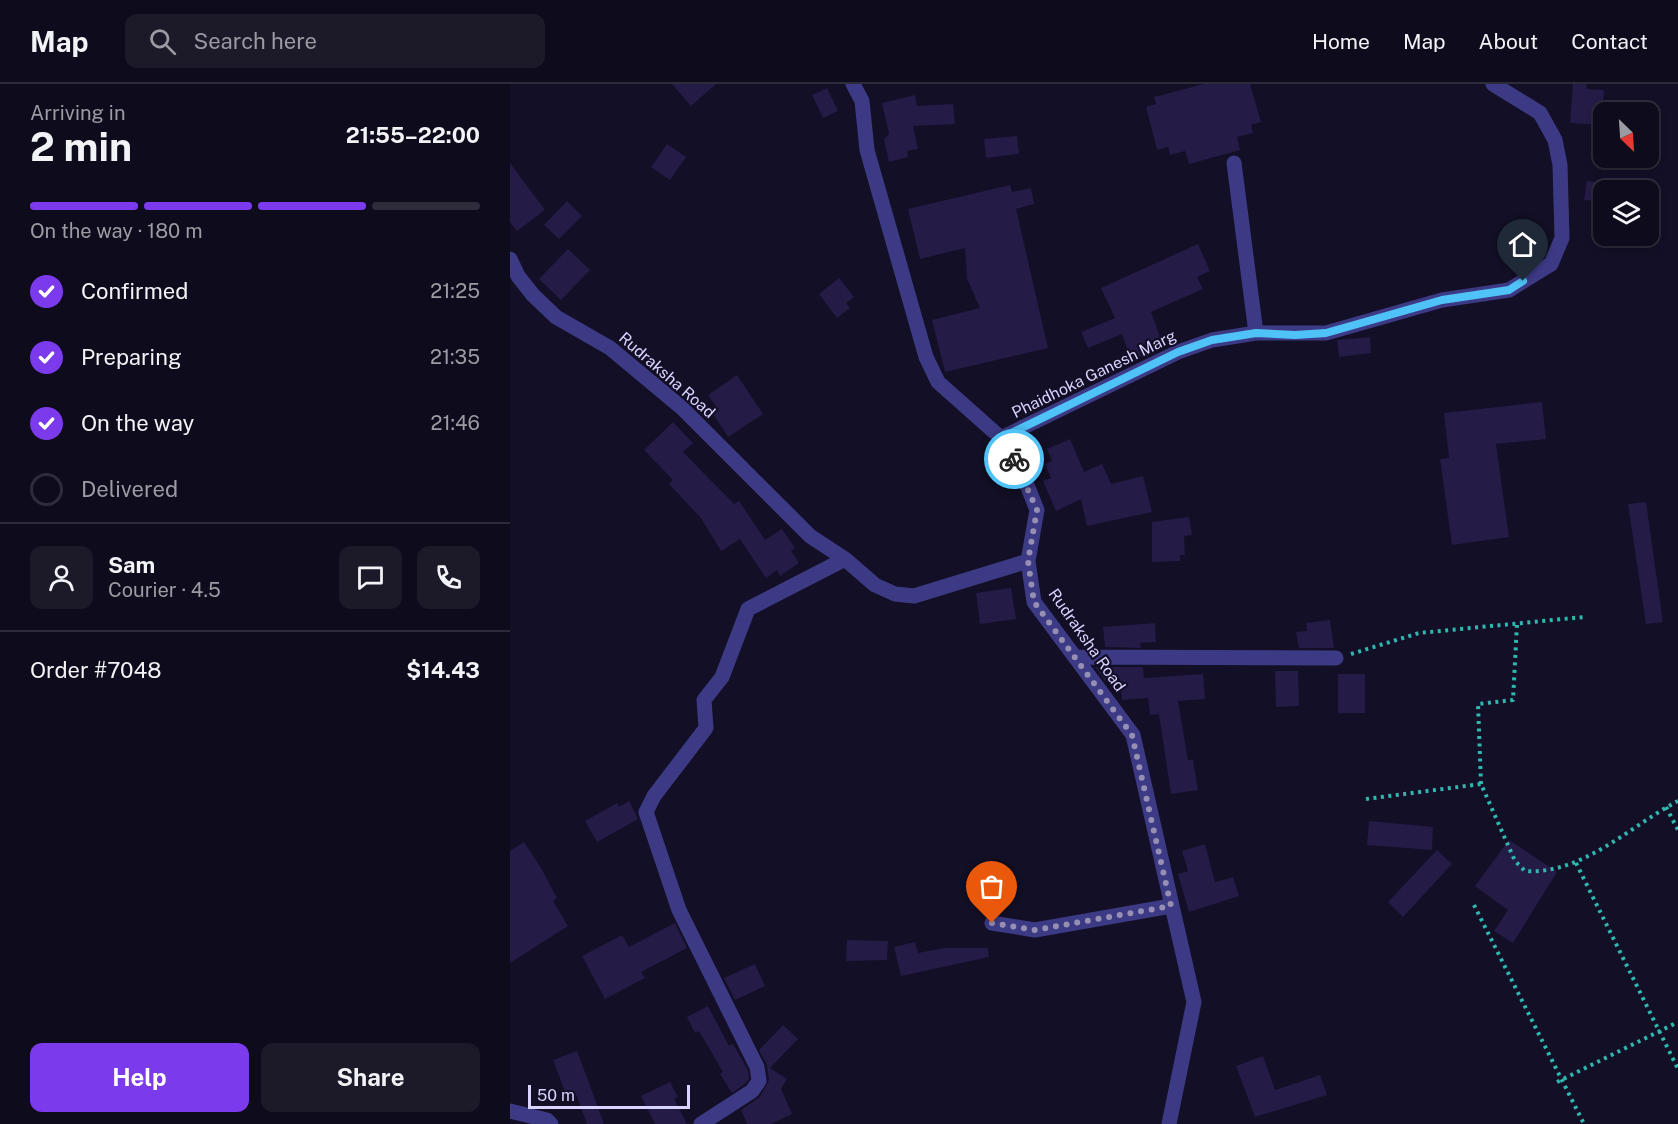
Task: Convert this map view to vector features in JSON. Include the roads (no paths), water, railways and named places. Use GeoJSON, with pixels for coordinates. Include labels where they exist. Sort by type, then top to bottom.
{"type":"FeatureCollection","features":[{"type":"Feature","properties":{"kind":"street","name":"Phaidhoka Ganesh Marg"},"geometry":{"type":"LineString","coordinates":[[853,84],[862,101],[867,150],[926,357],[938,382],[1001,438],[1023,475],[1037,510],[1028,561]]}},
{"type":"Feature","properties":{"kind":"street","name":"Phaidhoka Ganesh Marg"},"geometry":{"type":"LineString","coordinates":[[1001,438],[1178,352],[1212,340],[1256,333],[1295,335],[1326,333],[1442,300],[1509,290],[1551,264],[1562,238],[1560,165],[1555,140],[1540,113],[1499,90],[1493,84]]}},
{"type":"Feature","properties":{"kind":"street"},"geometry":{"type":"LineString","coordinates":[[1234,163],[1256,333]]}},
{"type":"Feature","properties":{"kind":"street","name":"Rudraksha Road"},"geometry":{"type":"LineString","coordinates":[[510,260],[518,276],[533,295],[556,317],[610,348],[682,408],[810,537],[845,559],[875,585],[895,594],[914,596],[1028,561],[1034,602],[1132,735],[1194,1002],[1169,1124]]}},
{"type":"Feature","properties":{"kind":"street"},"geometry":{"type":"LineString","coordinates":[[701,1124],[752,1091],[759,1082],[757,1067],[680,910],[646,812],[654,796],[706,728],[704,700],[722,677],[748,609],[845,559]]}},
{"type":"Feature","properties":{"kind":"street"},"geometry":{"type":"LineString","coordinates":[[1075,657],[1336,658]]}},
{"type":"Feature","properties":{"kind":"street"},"geometry":{"type":"LineString","coordinates":[[992,923],[1035,930],[1171,906]]}},
{"type":"Feature","properties":{"kind":"street"},"geometry":{"type":"LineString","coordinates":[[510,1111],[547,1120],[551,1124]]}}]}
